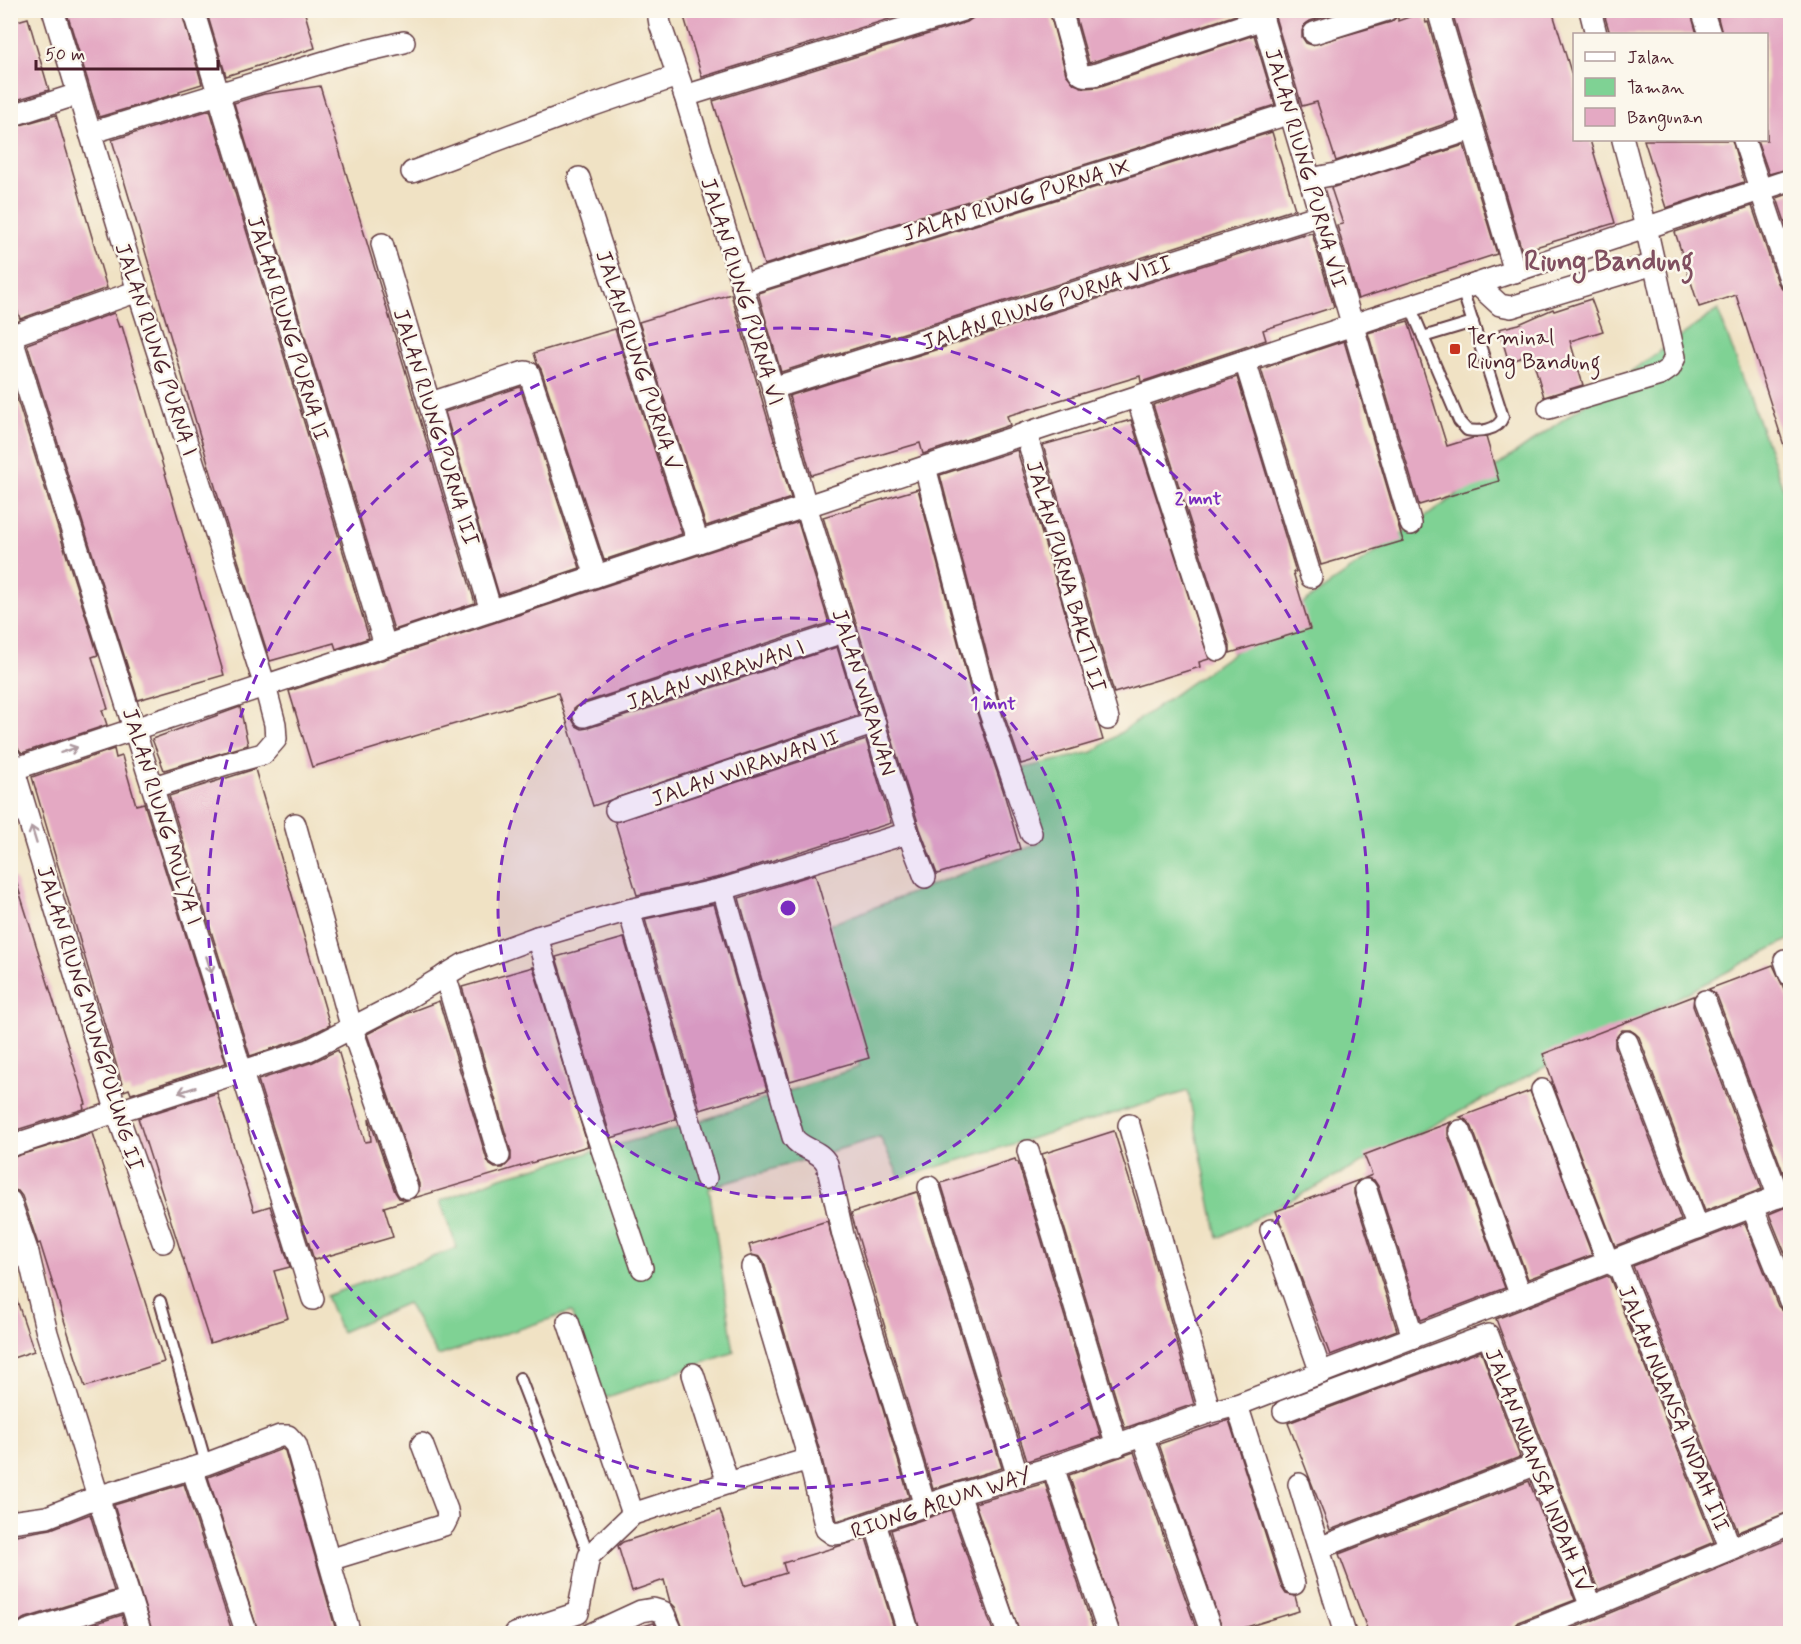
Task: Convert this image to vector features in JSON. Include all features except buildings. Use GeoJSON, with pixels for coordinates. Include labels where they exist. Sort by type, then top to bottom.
{"type":"FeatureCollection","features":[{"type":"Feature","properties":{"kind":"street","name":"JALAN RIUNG PURNA I"},"geometry":{"type":"LineString","coordinates":[[53,10],[138,291],[265,686],[275,724],[276,739],[263,754],[154,787]]}},
{"type":"Feature","properties":{"kind":"street","name":"JALAN RIUNG PURNA II"},"geometry":{"type":"LineString","coordinates":[[193,10],[385,645]]}},
{"type":"Feature","properties":{"kind":"street","name":"JALAN RIUNG PURNA VI"},"geometry":{"type":"LineString","coordinates":[[662,10],[659,18],[660,24],[686,96],[774,388],[806,506]]}},
{"type":"Feature","properties":{"kind":"street"},"geometry":{"type":"LineString","coordinates":[[686,96],[963,10]]}},
{"type":"Feature","properties":{"kind":"street"},"geometry":{"type":"LineString","coordinates":[[1060,10],[1077,68],[1083,76],[1094,75],[1261,15]]}},
{"type":"Feature","properties":{"kind":"street"},"geometry":{"type":"LineString","coordinates":[[1314,33],[1387,10]]}},
{"type":"Feature","properties":{"kind":"street"},"geometry":{"type":"LineString","coordinates":[[1438,10],[1515,272]]}},
{"type":"Feature","properties":{"kind":"street"},"geometry":{"type":"LineString","coordinates":[[1590,10],[1596,33]]}},
{"type":"Feature","properties":{"kind":"street"},"geometry":{"type":"LineString","coordinates":[[1702,10],[1710,33]]}},
{"type":"Feature","properties":{"kind":"street","name":"JALAN RIUNG PURNA VII"},"geometry":{"type":"LineString","coordinates":[[1261,15],[1291,113],[1321,177],[1320,215],[1411,525]]}},
{"type":"Feature","properties":{"kind":"street"},"geometry":{"type":"LineString","coordinates":[[90,133],[344,56],[404,42]]}},
{"type":"Feature","properties":{"kind":"street"},"geometry":{"type":"LineString","coordinates":[[412,172],[677,76]]}},
{"type":"Feature","properties":{"kind":"street"},"geometry":{"type":"LineString","coordinates":[[10,116],[78,94]]}},
{"type":"Feature","properties":{"kind":"street","name":"JALAN RIUNG PURNA IX"},"geometry":{"type":"LineString","coordinates":[[742,285],[1291,113]]}},
{"type":"Feature","properties":{"kind":"street"},"geometry":{"type":"LineString","coordinates":[[1321,177],[1472,129]]}},
{"type":"Feature","properties":{"kind":"street"},"geometry":{"type":"LineString","coordinates":[[1549,408],[1660,375],[1670,368],[1675,357],[1646,227],[1623,141]]}},
{"type":"Feature","properties":{"kind":"street"},"geometry":{"type":"LineString","coordinates":[[1744,141],[1791,279]]}},
{"type":"Feature","properties":{"kind":"street","name":"JALAN RIUNG PURNA V"},"geometry":{"type":"LineString","coordinates":[[579,178],[698,542]]}},
{"type":"Feature","properties":{"kind":"street"},"geometry":{"type":"LineString","coordinates":[[12,763],[135,728],[265,686],[1791,180]]}},
{"type":"Feature","properties":{"kind":"street","name":"JALAN RIUNG PURNA VIII"},"geometry":{"type":"LineString","coordinates":[[774,388],[1320,215]]}},
{"type":"Feature","properties":{"kind":"street","name":"JALAN RIUNG PURNA III"},"geometry":{"type":"LineString","coordinates":[[382,244],[491,611]]}},
{"type":"Feature","properties":{"kind":"street"},"geometry":{"type":"LineString","coordinates":[[1470,287],[1500,305],[1512,307],[1654,264]]}},
{"type":"Feature","properties":{"kind":"street"},"geometry":{"type":"LineString","coordinates":[[11,335],[138,291]]}},
{"type":"Feature","properties":{"kind":"street","name":"JALAN RIUNG MULYA I"},"geometry":{"type":"LineString","coordinates":[[11,335],[313,1299]]}},
{"type":"Feature","properties":{"kind":"street"},"geometry":{"type":"LineString","coordinates":[[1245,361],[1311,577]]}},
{"type":"Feature","properties":{"kind":"street"},"geometry":{"type":"LineString","coordinates":[[431,403],[525,372],[529,373],[596,576]]}},
{"type":"Feature","properties":{"kind":"street"},"geometry":{"type":"LineString","coordinates":[[1137,397],[1218,650]]}},
{"type":"Feature","properties":{"kind":"street","name":"JALAN PURNA BAKTI II"},"geometry":{"type":"LineString","coordinates":[[1026,434],[1108,719]]}},
{"type":"Feature","properties":{"kind":"street"},"geometry":{"type":"LineString","coordinates":[[925,467],[987,704],[1031,833]]}},
{"type":"Feature","properties":{"kind":"street","name":"JALAN WIRAWAN"},"geometry":{"type":"LineString","coordinates":[[806,506],[908,833],[925,877]]}},
{"type":"Feature","properties":{"kind":"street","name":"JALAN WIRAWAN I"},"geometry":{"type":"LineString","coordinates":[[584,716],[846,631]]}},
{"type":"Feature","properties":{"kind":"street","name":"JALAN WIRAWAN II"},"geometry":{"type":"LineString","coordinates":[[616,810],[875,723]]}},
{"type":"Feature","properties":{"kind":"street","name":"JALAN RIUNG MUNGPULUNG II"},"geometry":{"type":"LineString","coordinates":[[12,763],[117,1113],[163,1242]]}},
{"type":"Feature","properties":{"kind":"street"},"geometry":{"type":"LineString","coordinates":[[295,825],[352,1029],[406,1188]]}},
{"type":"Feature","properties":{"kind":"street"},"geometry":{"type":"LineString","coordinates":[[10,1146],[309,1050],[396,1005],[464,964],[537,937],[629,910],[723,889],[908,833]]}},
{"type":"Feature","properties":{"kind":"street"},"geometry":{"type":"LineString","coordinates":[[723,889],[793,1137],[799,1144],[821,1155],[827,1164],[843,1234],[925,1506]]}},
{"type":"Feature","properties":{"kind":"street"},"geometry":{"type":"LineString","coordinates":[[629,910],[706,1178]]}},
{"type":"Feature","properties":{"kind":"street"},"geometry":{"type":"LineString","coordinates":[[537,937],[589,1111],[642,1269]]}},
{"type":"Feature","properties":{"kind":"street"},"geometry":{"type":"LineString","coordinates":[[444,975],[499,1156]]}},
{"type":"Feature","properties":{"kind":"street"},"geometry":{"type":"LineString","coordinates":[[1705,1001],[1785,1195]]}},
{"type":"Feature","properties":{"kind":"street"},"geometry":{"type":"LineString","coordinates":[[1627,1042],[1698,1228]]}},
{"type":"Feature","properties":{"kind":"street","name":"JALAN NUANSA INDAH III"},"geometry":{"type":"LineString","coordinates":[[1542,1090],[1730,1547]]}},
{"type":"Feature","properties":{"kind":"street"},"geometry":{"type":"LineString","coordinates":[[1129,1125],[1210,1412]]}},
{"type":"Feature","properties":{"kind":"street"},"geometry":{"type":"LineString","coordinates":[[1460,1131],[1521,1296]]}},
{"type":"Feature","properties":{"kind":"street"},"geometry":{"type":"LineString","coordinates":[[1028,1151],[1118,1446]]}},
{"type":"Feature","properties":{"kind":"street"},"geometry":{"type":"LineString","coordinates":[[929,1186],[1018,1477]]}},
{"type":"Feature","properties":{"kind":"street"},"geometry":{"type":"LineString","coordinates":[[1366,1190],[1413,1337]]}},
{"type":"Feature","properties":{"kind":"street","name":"RIUNG ARUM WAY"},"geometry":{"type":"LineString","coordinates":[[810,1459],[826,1529],[833,1534],[842,1533],[959,1494],[1118,1446],[1210,1412],[1237,1406],[1521,1296],[1614,1266],[1698,1228],[1785,1195]]}},
{"type":"Feature","properties":{"kind":"street"},"geometry":{"type":"LineString","coordinates":[[10,1202],[19,1256],[47,1333],[141,1634]]}},
{"type":"Feature","properties":{"kind":"street"},"geometry":{"type":"LineString","coordinates":[[1752,1207],[1791,1301]]}},
{"type":"Feature","properties":{"kind":"street"},"geometry":{"type":"LineString","coordinates":[[1270,1230],[1321,1373]]}},
{"type":"Feature","properties":{"kind":"street"},"geometry":{"type":"LineString","coordinates":[[585,1634],[578,1613],[589,1556],[633,1514],[810,1459],[752,1267]]}},
{"type":"Feature","properties":{"kind":"street"},"geometry":{"type":"LineString","coordinates":[[568,1322],[633,1514]]}},
{"type":"Feature","properties":{"kind":"street","name":"JALAN NUANSA INDAH IV"},"geometry":{"type":"LineString","coordinates":[[1284,1411],[1488,1335],[1591,1607]]}},
{"type":"Feature","properties":{"kind":"street"},"geometry":{"type":"LineString","coordinates":[[693,1374],[728,1483]]}},
{"type":"Feature","properties":{"kind":"street"},"geometry":{"type":"LineString","coordinates":[[1237,1406],[1294,1584]]}},
{"type":"Feature","properties":{"kind":"street"},"geometry":{"type":"LineString","coordinates":[[1143,1435],[1212,1634]]}},
{"type":"Feature","properties":{"kind":"street"},"geometry":{"type":"LineString","coordinates":[[10,1522],[47,1517],[97,1497],[199,1466],[280,1436],[288,1436],[296,1445],[350,1634]]}},
{"type":"Feature","properties":{"kind":"street"},"geometry":{"type":"LineString","coordinates":[[328,1560],[444,1525],[448,1517],[447,1510],[422,1444]]}},
{"type":"Feature","properties":{"kind":"street"},"geometry":{"type":"LineString","coordinates":[[1319,1548],[1537,1464]]}},
{"type":"Feature","properties":{"kind":"street"},"geometry":{"type":"LineString","coordinates":[[199,1466],[247,1634]]}},
{"type":"Feature","properties":{"kind":"street"},"geometry":{"type":"LineString","coordinates":[[1053,1467],[1109,1634]]}},
{"type":"Feature","properties":{"kind":"street"},"geometry":{"type":"LineString","coordinates":[[1299,1484],[1345,1634]]}},
{"type":"Feature","properties":{"kind":"street"},"geometry":{"type":"LineString","coordinates":[[959,1494],[1008,1634]]}},
{"type":"Feature","properties":{"kind":"street"},"geometry":{"type":"LineString","coordinates":[[876,1523],[909,1634]]}},
{"type":"Feature","properties":{"kind":"street"},"geometry":{"type":"LineString","coordinates":[[1523,1634],[1730,1547],[1791,1524]]}},
{"type":"Feature","properties":{"kind":"street"},"geometry":{"type":"LineString","coordinates":[[27,1631],[130,1599]]}},
{"type":"Feature","properties":{"kind":"street"},"geometry":{"type":"LineString","coordinates":[[591,1634],[642,1611],[653,1609],[663,1612],[673,1634]]}},
{"type":"Feature","properties":{"kind":"street"},"geometry":{"type":"LineString","coordinates":[[519,1633],[578,1613]]}},
{"type":"Feature","properties":{"kind":"lane"},"geometry":{"type":"LineString","coordinates":[[1410,306],[1459,421],[1467,430],[1479,432],[1498,425],[1503,417],[1473,322],[1470,287]]}},
{"type":"Feature","properties":{"kind":"lane"},"geometry":{"type":"LineString","coordinates":[[1423,337],[1473,322]]}},
{"type":"Feature","properties":{"kind":"lane"},"geometry":{"type":"LineString","coordinates":[[160,1301],[199,1466]]}},
{"type":"Feature","properties":{"kind":"lane"},"geometry":{"type":"LineString","coordinates":[[520,1378],[589,1556]]}},
{"type":"Feature","properties":{"kind":"green space"},"geometry":{"type":"Polygon","coordinates":[[[1718,310],[1790,507],[1790,939],[1218,1238],[1188,1091],[900,1178],[880,1137],[709,1188],[734,1352],[602,1399],[571,1312],[438,1356],[407,1303],[341,1332],[326,1296],[457,1248],[440,1201],[501,1177],[686,1126],[859,1067],[824,927],[1040,843],[1015,770],[1093,752],[1718,310]]]}},
{"type":"Feature","properties":{"kind":"place","name":"Terminal Riung Bandung"},"geometry":{"type":"Point","coordinates":[1455,349]}},
{"type":"Feature","properties":{"kind":"district","name":"Riung Bandung"},"geometry":{"type":"Point","coordinates":[1609,260]}}]}
